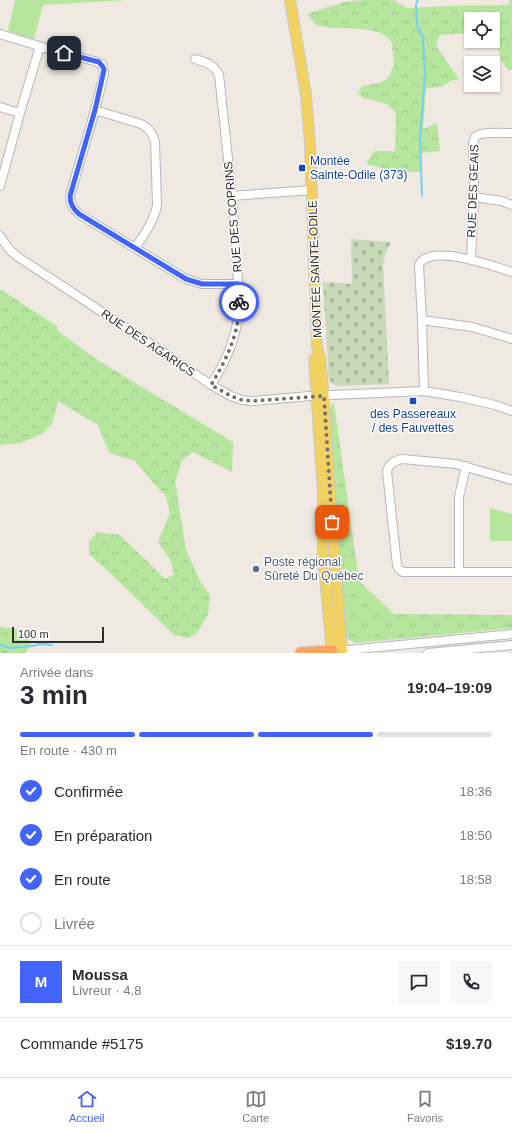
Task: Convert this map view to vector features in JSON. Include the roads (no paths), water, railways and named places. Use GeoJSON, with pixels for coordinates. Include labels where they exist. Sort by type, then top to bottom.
{"type":"FeatureCollection","features":[{"type":"Feature","properties":{"kind":"highway"},"geometry":{"type":"LineString","coordinates":[[301,653],[337,652]]}},
{"type":"Feature","properties":{"kind":"main road","name":"MONTÉE SAINTE-ODILE"},"geometry":{"type":"LineString","coordinates":[[290,0],[306,95],[310,144],[317,347],[314,358],[320,396],[323,554],[337,652]]}},
{"type":"Feature","properties":{"kind":"street"},"geometry":{"type":"LineString","coordinates":[[0,34],[94,60],[102,64],[104,74],[70,196],[70,201],[75,211],[186,279],[209,285],[238,284]]}},
{"type":"Feature","properties":{"kind":"street"},"geometry":{"type":"LineString","coordinates":[[0,186],[40,46]]}},
{"type":"Feature","properties":{"kind":"street","name":"RUE DES COPRINS"},"geometry":{"type":"LineString","coordinates":[[194,59],[212,65],[219,75],[232,196],[233,230],[238,284],[239,307],[231,347],[224,363],[211,385]]}},
{"type":"Feature","properties":{"kind":"street"},"geometry":{"type":"LineString","coordinates":[[0,107],[20,113]]}},
{"type":"Feature","properties":{"kind":"street"},"geometry":{"type":"LineString","coordinates":[[95,110],[141,124],[148,127],[153,134],[155,141],[156,213],[152,222],[135,248]]}},
{"type":"Feature","properties":{"kind":"street","name":"RUE DES GEAIS"},"geometry":{"type":"LineString","coordinates":[[472,259],[474,197],[473,144],[475,137],[484,133],[512,133]]}},
{"type":"Feature","properties":{"kind":"street"},"geometry":{"type":"LineString","coordinates":[[232,196],[312,190]]}},
{"type":"Feature","properties":{"kind":"street"},"geometry":{"type":"LineString","coordinates":[[474,197],[501,201],[512,205]]}},
{"type":"Feature","properties":{"kind":"street","name":"RUE DES AGARICS"},"geometry":{"type":"LineString","coordinates":[[0,236],[9,249],[18,257],[211,385],[242,400],[253,401],[424,391],[467,399],[512,411]]}},
{"type":"Feature","properties":{"kind":"street"},"geometry":{"type":"LineString","coordinates":[[424,391],[419,264],[430,256],[440,255],[472,259],[512,272]]}},
{"type":"Feature","properties":{"kind":"street"},"geometry":{"type":"LineString","coordinates":[[422,320],[472,328],[512,339]]}},
{"type":"Feature","properties":{"kind":"street"},"geometry":{"type":"LineString","coordinates":[[512,480],[456,464],[402,459],[389,464],[386,471],[397,565],[399,569],[403,572],[512,572]]}},
{"type":"Feature","properties":{"kind":"street"},"geometry":{"type":"LineString","coordinates":[[459,572],[459,497],[466,466]]}},
{"type":"Feature","properties":{"kind":"street"},"geometry":{"type":"LineString","coordinates":[[337,652],[512,634]]}},
{"type":"Feature","properties":{"kind":"street"},"geometry":{"type":"LineString","coordinates":[[428,653],[512,645]]}},
{"type":"Feature","properties":{"kind":"waterway"},"geometry":{"type":"LineString","coordinates":[[418,0],[416,4],[417,25],[423,38],[425,75],[420,138],[422,196]]}},
{"type":"Feature","properties":{"kind":"waterway"},"geometry":{"type":"LineString","coordinates":[[0,645],[10,648],[40,644],[52,645]]}},
{"type":"Feature","properties":{"kind":"place","name":"Montée Sainte-Odile (373)"},"geometry":{"type":"Point","coordinates":[302,168]}},
{"type":"Feature","properties":{"kind":"place","name":"des Passereaux / des Fauvettes"},"geometry":{"type":"Point","coordinates":[413,401]}},
{"type":"Feature","properties":{"kind":"place","name":"Poste régional Sûreté Du Québec"},"geometry":{"type":"Point","coordinates":[256,569]}}]}
